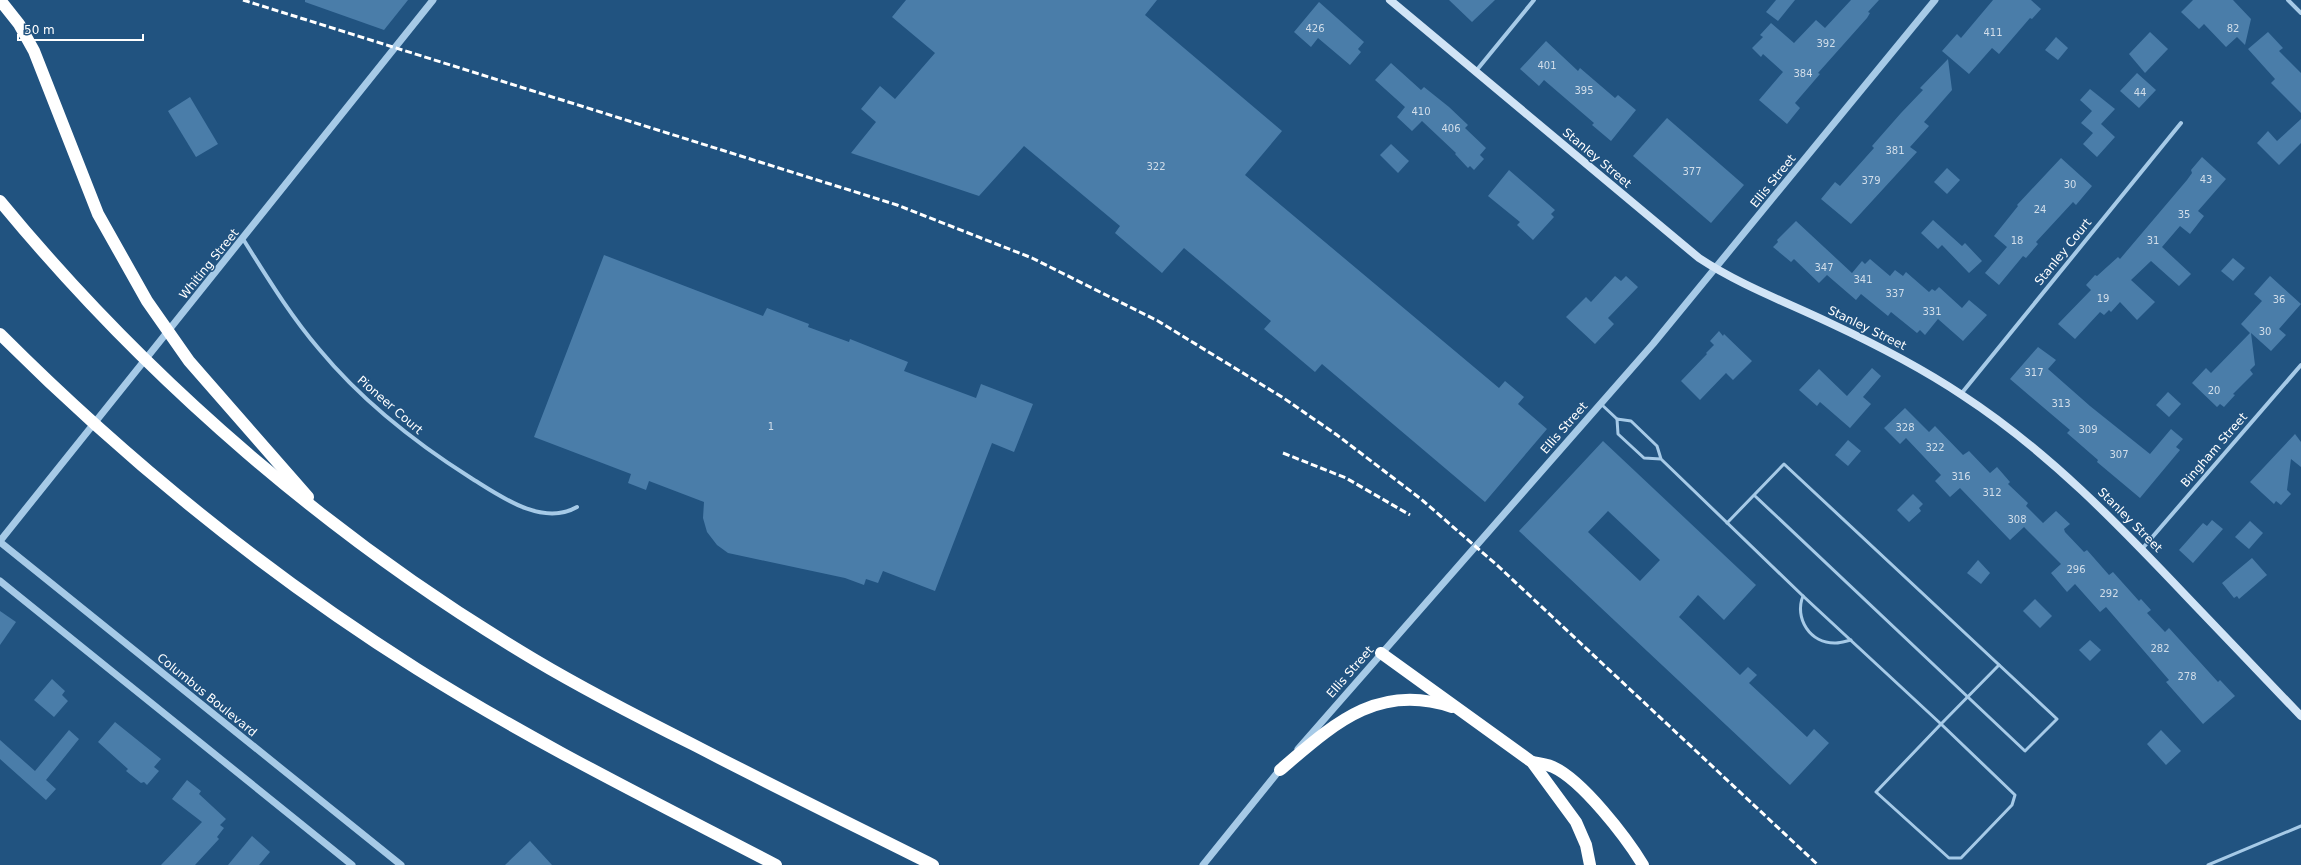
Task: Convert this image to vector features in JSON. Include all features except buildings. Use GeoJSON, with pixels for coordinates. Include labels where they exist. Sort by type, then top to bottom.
{"type":"FeatureCollection","features":[{"type":"Feature","properties":{"kind":"highway"},"geometry":{"type":"LineString","coordinates":[[0,0],[19,24],[34,51],[98,214],[147,301],[189,361],[284,468],[316,510]]}},
{"type":"Feature","properties":{"kind":"highway"},"geometry":{"type":"LineString","coordinates":[[0,201],[54,262],[152,364],[248,454],[316,510],[427,591],[569,680],[933,865]]}},
{"type":"Feature","properties":{"kind":"highway"},"geometry":{"type":"LineString","coordinates":[[0,334],[109,436],[178,495],[280,575],[363,634],[452,691],[547,746],[776,865]]}},
{"type":"Feature","properties":{"kind":"highway"},"geometry":{"type":"LineString","coordinates":[[1381,653],[1532,762],[1576,822],[1586,845],[1590,865]]}},
{"type":"Feature","properties":{"kind":"highway"},"geometry":{"type":"LineString","coordinates":[[1280,770],[1334,727],[1372,705],[1387,701],[1415,700],[1444,705],[1460,710]]}},
{"type":"Feature","properties":{"kind":"highway"},"geometry":{"type":"LineString","coordinates":[[1532,762],[1552,767],[1570,779],[1610,820],[1642,865]]}},
{"type":"Feature","properties":{"kind":"main road","name":"Stanley Street"},"geometry":{"type":"LineString","coordinates":[[1390,0],[1676,240],[1715,269],[1876,345],[1961,394],[2012,430],[2055,464],[2142,549],[2301,716]]}},
{"type":"Feature","properties":{"kind":"street","name":"Whiting Street"},"geometry":{"type":"LineString","coordinates":[[0,541],[433,0]]}},
{"type":"Feature","properties":{"kind":"street"},"geometry":{"type":"LineString","coordinates":[[1476,72],[1534,0]]}},
{"type":"Feature","properties":{"kind":"street","name":"Ellis Street"},"geometry":{"type":"LineString","coordinates":[[1203,865],[1280,770],[1455,568],[1600,404],[1715,269],[1935,0]]}},
{"type":"Feature","properties":{"kind":"street"},"geometry":{"type":"LineString","coordinates":[[2288,0],[2301,13]]}},
{"type":"Feature","properties":{"kind":"street","name":"Stanley Court"},"geometry":{"type":"LineString","coordinates":[[1961,394],[2181,123]]}},
{"type":"Feature","properties":{"kind":"street","name":"Pioneer Court"},"geometry":{"type":"LineString","coordinates":[[243,239],[288,308],[319,349],[367,400],[396,426],[445,461],[516,504],[548,513],[566,512],[577,507]]}},
{"type":"Feature","properties":{"kind":"street","name":"Bingham Street"},"geometry":{"type":"LineString","coordinates":[[2142,549],[2301,365]]}},
{"type":"Feature","properties":{"kind":"street","name":"Columbus Boulevard"},"geometry":{"type":"LineString","coordinates":[[0,541],[401,865]]}},
{"type":"Feature","properties":{"kind":"street"},"geometry":{"type":"LineString","coordinates":[[0,581],[352,865]]}},
{"type":"Feature","properties":{"kind":"lane"},"geometry":{"type":"LineString","coordinates":[[1600,404],[1617,419],[1631,422],[1657,446],[1661,459],[1803,596],[1941,724],[2015,795],[2012,805],[1961,858],[1949,858],[1876,792],[1941,724],[1968,696],[1999,665]]}},
{"type":"Feature","properties":{"kind":"lane"},"geometry":{"type":"LineString","coordinates":[[1617,419],[1618,434],[1644,458],[1661,459]]}},
{"type":"Feature","properties":{"kind":"lane"},"geometry":{"type":"LineString","coordinates":[[1727,523],[1754,495],[1784,464],[2057,719],[2025,751],[1754,495]]}},
{"type":"Feature","properties":{"kind":"lane"},"geometry":{"type":"LineString","coordinates":[[1803,596],[1799,604],[1801,620],[1811,633],[1826,642],[1835,643],[1851,640]]}},
{"type":"Feature","properties":{"kind":"lane"},"geometry":{"type":"LineString","coordinates":[[2208,865],[2301,826]]}},
{"type":"Feature","properties":{"kind":"railway"},"geometry":{"type":"LineString","coordinates":[[243,0],[897,205],[1032,258],[1158,321],[1282,397],[1337,435],[1421,499],[1498,566],[1818,865]]}},
{"type":"Feature","properties":{"kind":"railway"},"geometry":{"type":"LineString","coordinates":[[1283,453],[1346,478],[1410,515]]}}]}
